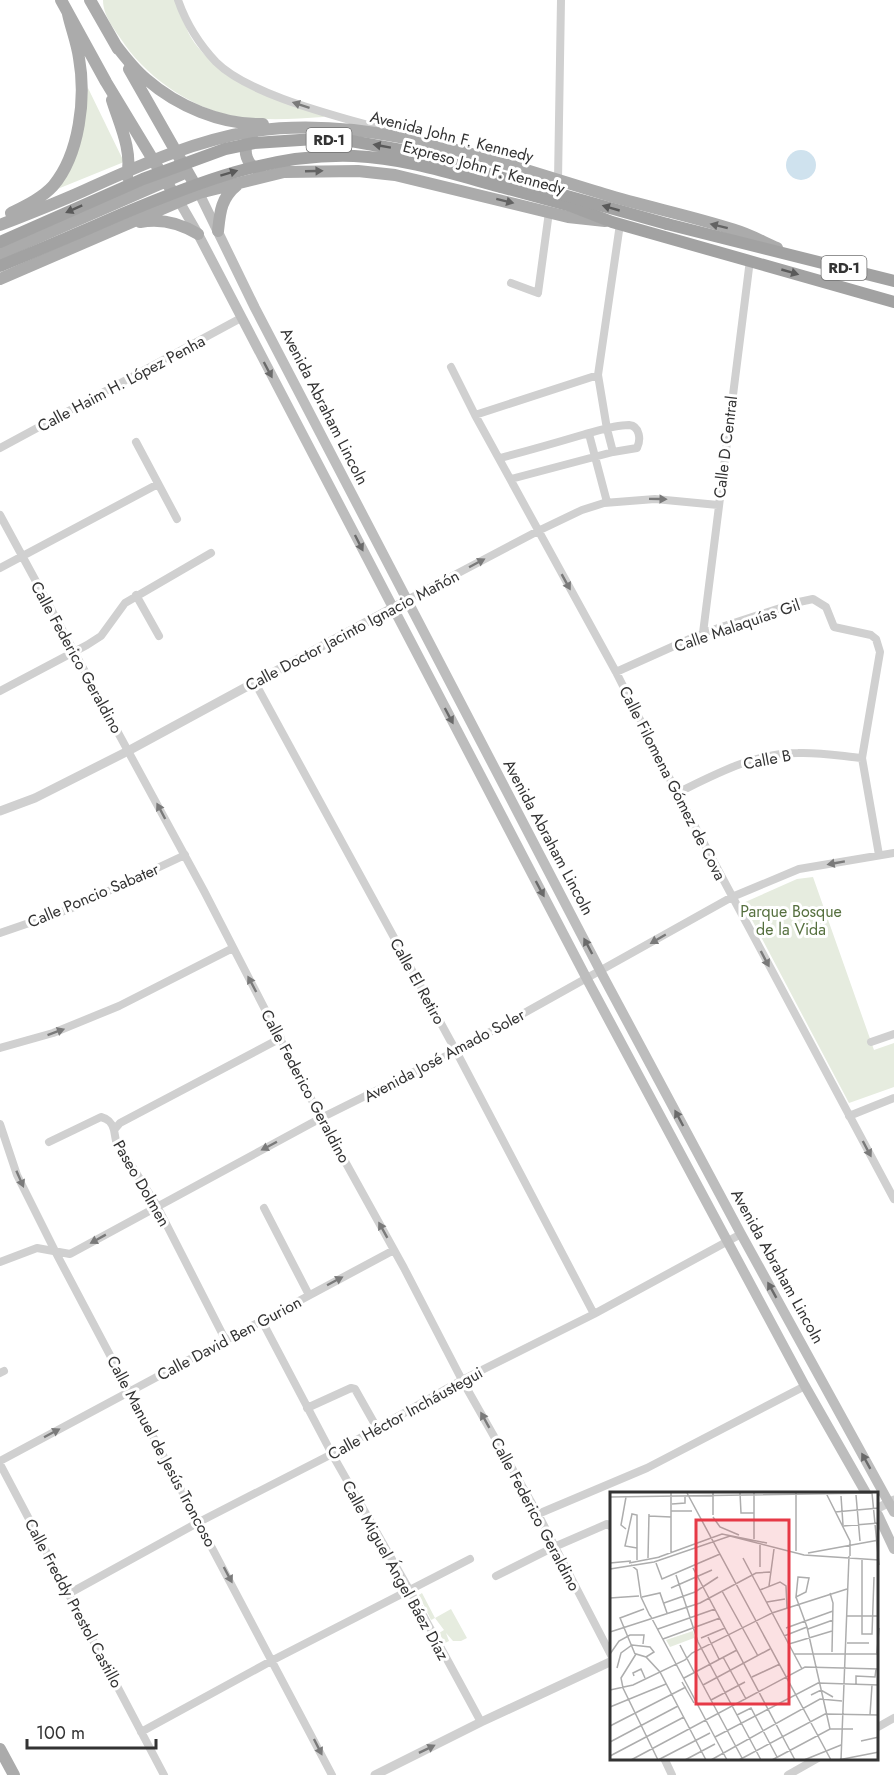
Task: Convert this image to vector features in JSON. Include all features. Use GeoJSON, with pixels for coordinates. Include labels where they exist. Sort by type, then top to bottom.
{"type":"FeatureCollection","features":[{"type":"Feature","properties":{"kind":"highway","name":"Expreso John F. Kennedy"},"geometry":{"type":"LineString","coordinates":[[0,242],[143,179],[225,149],[254,143],[315,139],[351,141],[407,151],[730,241],[894,281]]}},
{"type":"Feature","properties":{"kind":"highway","name":"Expreso John F. Kennedy"},"geometry":{"type":"LineString","coordinates":[[0,266],[195,184],[241,170],[271,163],[325,156],[379,158],[427,166],[571,206],[616,223],[894,302]]}},
{"type":"Feature","properties":{"kind":"main road"},"geometry":{"type":"LineString","coordinates":[[61,0],[106,81],[127,147],[129,169],[121,189],[103,208]]}},
{"type":"Feature","properties":{"kind":"main road"},"geometry":{"type":"LineString","coordinates":[[94,3],[115,44],[145,78],[187,106],[233,122],[318,126]]}},
{"type":"Feature","properties":{"kind":"main road"},"geometry":{"type":"LineString","coordinates":[[0,219],[30,203],[54,184],[72,149],[78,131],[82,88],[79,58],[68,14]]}},
{"type":"Feature","properties":{"kind":"main road","name":"Avenida Abraham Lincoln"},"geometry":{"type":"LineString","coordinates":[[115,44],[199,193],[255,309],[601,971],[741,1234],[892,1505]]}},
{"type":"Feature","properties":{"kind":"main road","name":"Avenida Abraham Lincoln"},"geometry":{"type":"LineString","coordinates":[[106,81],[198,234],[587,978],[805,1386],[865,1492]]}},
{"type":"Feature","properties":{"kind":"main road","name":"Avenida John F. Kennedy"},"geometry":{"type":"LineString","coordinates":[[0,225],[129,169],[222,137],[266,130],[318,126],[366,130],[417,141],[669,213],[737,230],[793,255]]}},
{"type":"Feature","properties":{"kind":"main road"},"geometry":{"type":"LineString","coordinates":[[266,130],[249,139],[246,150],[250,164],[262,171],[284,172]]}},
{"type":"Feature","properties":{"kind":"main road","name":"RD-1"},"geometry":{"type":"LineString","coordinates":[[0,279],[199,193],[284,172],[342,171],[395,175],[549,212],[616,223]]}},
{"type":"Feature","properties":{"kind":"main road"},"geometry":{"type":"LineString","coordinates":[[0,254],[187,172]]}},
{"type":"Feature","properties":{"kind":"main road"},"geometry":{"type":"LineString","coordinates":[[218,231],[221,205],[225,196],[241,181]]}},
{"type":"Feature","properties":{"kind":"main road"},"geometry":{"type":"LineString","coordinates":[[118,228],[148,220],[161,220],[198,234]]}},
{"type":"Feature","properties":{"kind":"main road"},"geometry":{"type":"LineString","coordinates":[[879,1517],[894,1549]]}},
{"type":"Feature","properties":{"kind":"main road"},"geometry":{"type":"LineString","coordinates":[[0,1749],[14,1775]]}},
{"type":"Feature","properties":{"kind":"street"},"geometry":{"type":"LineString","coordinates":[[178,0],[183,16],[192,31],[217,63],[244,81],[273,96],[417,141]]}},
{"type":"Feature","properties":{"kind":"street"},"geometry":{"type":"LineString","coordinates":[[558,180],[561,0]]}},
{"type":"Feature","properties":{"kind":"street"},"geometry":{"type":"LineString","coordinates":[[511,283],[538,293],[549,212]]}},
{"type":"Feature","properties":{"kind":"street"},"geometry":{"type":"LineString","coordinates":[[613,452],[598,375],[616,223]]}},
{"type":"Feature","properties":{"kind":"street","name":"Calle D Central"},"geometry":{"type":"LineString","coordinates":[[703,633],[717,505],[750,260]]}},
{"type":"Feature","properties":{"kind":"street","name":"Calle Haim H. López Penha"},"geometry":{"type":"LineString","coordinates":[[0,448],[241,318]]}},
{"type":"Feature","properties":{"kind":"street","name":"Calle Filomena Gómez de Cova"},"geometry":{"type":"LineString","coordinates":[[451,367],[616,672],[677,793],[894,1199]]}},
{"type":"Feature","properties":{"kind":"street"},"geometry":{"type":"LineString","coordinates":[[475,415],[598,375]]}},
{"type":"Feature","properties":{"kind":"street"},"geometry":{"type":"LineString","coordinates":[[500,458],[607,429],[629,425],[638,431],[640,441],[637,448],[613,452],[511,479]]}},
{"type":"Feature","properties":{"kind":"street"},"geometry":{"type":"LineString","coordinates":[[589,434],[607,502]]}},
{"type":"Feature","properties":{"kind":"street"},"geometry":{"type":"LineString","coordinates":[[136,442],[177,519]]}},
{"type":"Feature","properties":{"kind":"street"},"geometry":{"type":"LineString","coordinates":[[0,568],[158,484]]}},
{"type":"Feature","properties":{"kind":"street","name":"Calle Doctor Jacinto Ignacio Mañón"},"geometry":{"type":"LineString","coordinates":[[0,811],[35,798],[128,751],[254,681],[582,510],[607,502],[655,499],[717,505]]}},
{"type":"Feature","properties":{"kind":"street","name":"Calle Federico Geraldino"},"geometry":{"type":"LineString","coordinates":[[0,515],[185,855],[321,1118],[462,1380],[538,1514],[610,1655]]}},
{"type":"Feature","properties":{"kind":"street"},"geometry":{"type":"LineString","coordinates":[[0,691],[101,636],[124,603],[211,553]]}},
{"type":"Feature","properties":{"kind":"street"},"geometry":{"type":"LineString","coordinates":[[136,595],[159,636]]}},
{"type":"Feature","properties":{"kind":"street","name":"Calle Malaquías Gil"},"geometry":{"type":"LineString","coordinates":[[616,672],[703,633],[813,599],[826,607],[834,627],[872,635],[876,639],[880,652],[862,758],[879,855]]}},
{"type":"Feature","properties":{"kind":"street","name":"Calle El Retiro"},"geometry":{"type":"LineString","coordinates":[[254,681],[456,1051],[594,1314]]}},
{"type":"Feature","properties":{"kind":"street","name":"Calle B"},"geometry":{"type":"LineString","coordinates":[[677,793],[732,766],[771,755],[799,753],[862,758]]}},
{"type":"Feature","properties":{"kind":"street","name":"Avenida José Amado Soler"},"geometry":{"type":"LineString","coordinates":[[0,1262],[37,1248],[70,1254],[321,1118],[456,1051],[732,897],[799,869],[894,853]]}},
{"type":"Feature","properties":{"kind":"street","name":"Calle Poncio Sabater"},"geometry":{"type":"LineString","coordinates":[[0,933],[70,909],[185,855]]}},
{"type":"Feature","properties":{"kind":"street"},"geometry":{"type":"LineString","coordinates":[[0,1048],[53,1034],[119,1006],[233,948]]}},
{"type":"Feature","properties":{"kind":"street"},"geometry":{"type":"LineString","coordinates":[[871,1042],[894,1034]]}},
{"type":"Feature","properties":{"kind":"street","name":"Paseo Dolmen"},"geometry":{"type":"LineString","coordinates":[[226,1341],[157,1206],[116,1142],[113,1136],[114,1130],[120,1123],[281,1038]]}},
{"type":"Feature","properties":{"kind":"street"},"geometry":{"type":"LineString","coordinates":[[849,1116],[894,1098]]}},
{"type":"Feature","properties":{"kind":"street"},"geometry":{"type":"LineString","coordinates":[[49,1142],[101,1116],[107,1118],[114,1130]]}},
{"type":"Feature","properties":{"kind":"street","name":"Calle Manuel de Jesús Troncoso"},"geometry":{"type":"LineString","coordinates":[[0,1124],[17,1175],[56,1253],[332,1775]]}},
{"type":"Feature","properties":{"kind":"street"},"geometry":{"type":"LineString","coordinates":[[264,1208],[309,1295]]}},
{"type":"Feature","properties":{"kind":"street","name":"Calle Héctor Incháustegui"},"geometry":{"type":"LineString","coordinates":[[70,1593],[199,1522],[332,1454],[462,1380],[594,1314],[741,1234]]}},
{"type":"Feature","properties":{"kind":"street","name":"Calle David Ben Gurion"},"geometry":{"type":"LineString","coordinates":[[0,1462],[394,1250]]}},
{"type":"Feature","properties":{"kind":"street","name":"Calle Miguel Ángel Báez Díaz"},"geometry":{"type":"LineString","coordinates":[[262,1321],[332,1454],[481,1722]]}},
{"type":"Feature","properties":{"kind":"street"},"geometry":{"type":"LineString","coordinates":[[538,1514],[647,1468],[805,1386]]}},
{"type":"Feature","properties":{"kind":"street"},"geometry":{"type":"LineString","coordinates":[[308,1408],[351,1388],[355,1389],[377,1428]]}},
{"type":"Feature","properties":{"kind":"street","name":"Calle Freddy Prestol Castillo"},"geometry":{"type":"LineString","coordinates":[[0,1462],[164,1775]]}},
{"type":"Feature","properties":{"kind":"street"},"geometry":{"type":"LineString","coordinates":[[496,1576],[554,1547],[607,1524],[610,1526]]}},
{"type":"Feature","properties":{"kind":"street"},"geometry":{"type":"LineString","coordinates":[[141,1732],[273,1660],[470,1559]]}},
{"type":"Feature","properties":{"kind":"street"},"geometry":{"type":"LineString","coordinates":[[375,1775],[610,1660]]}},
{"type":"Feature","properties":{"kind":"street"},"geometry":{"type":"LineString","coordinates":[[879,1726],[894,1718]]}},
{"type":"Feature","properties":{"kind":"street"},"geometry":{"type":"LineString","coordinates":[[665,1760],[672,1775]]}},
{"type":"Feature","properties":{"kind":"street"},"geometry":{"type":"LineString","coordinates":[[788,1775],[814,1760]]}},
{"type":"Feature","properties":{"kind":"green space"},"geometry":{"type":"Polygon","coordinates":[[[103,0],[175,0],[189,34],[200,50],[215,64],[231,75],[269,94],[326,115],[292,119],[240,117],[223,114],[191,101],[161,82],[136,58],[111,24],[105,12],[103,0]]]}},
{"type":"Feature","properties":{"kind":"green space"},"geometry":{"type":"Polygon","coordinates":[[[88,88],[124,162],[55,190],[86,108],[88,88]]]}},
{"type":"Feature","properties":{"kind":"green space","name":"Parque Bosque de la Vida"},"geometry":{"type":"Polygon","coordinates":[[[813,877],[874,1050],[894,1043],[894,1087],[849,1103],[743,903],[797,879],[813,877]]]}},
{"type":"Feature","properties":{"kind":"green space"},"geometry":{"type":"Polygon","coordinates":[[[422,1593],[435,1618],[431,1620],[419,1595],[422,1593]]]}},
{"type":"Feature","properties":{"kind":"green space"},"geometry":{"type":"Polygon","coordinates":[[[451,1609],[467,1638],[453,1641],[446,1633],[449,1641],[445,1643],[439,1633],[444,1630],[435,1618],[451,1609]]]}},
{"type":"Feature","properties":{"kind":"water"},"geometry":{"type":"Polygon","coordinates":[[[801,150],[812,154],[816,165],[812,176],[801,180],[790,176],[786,165],[790,154],[801,150]]]}}]}
